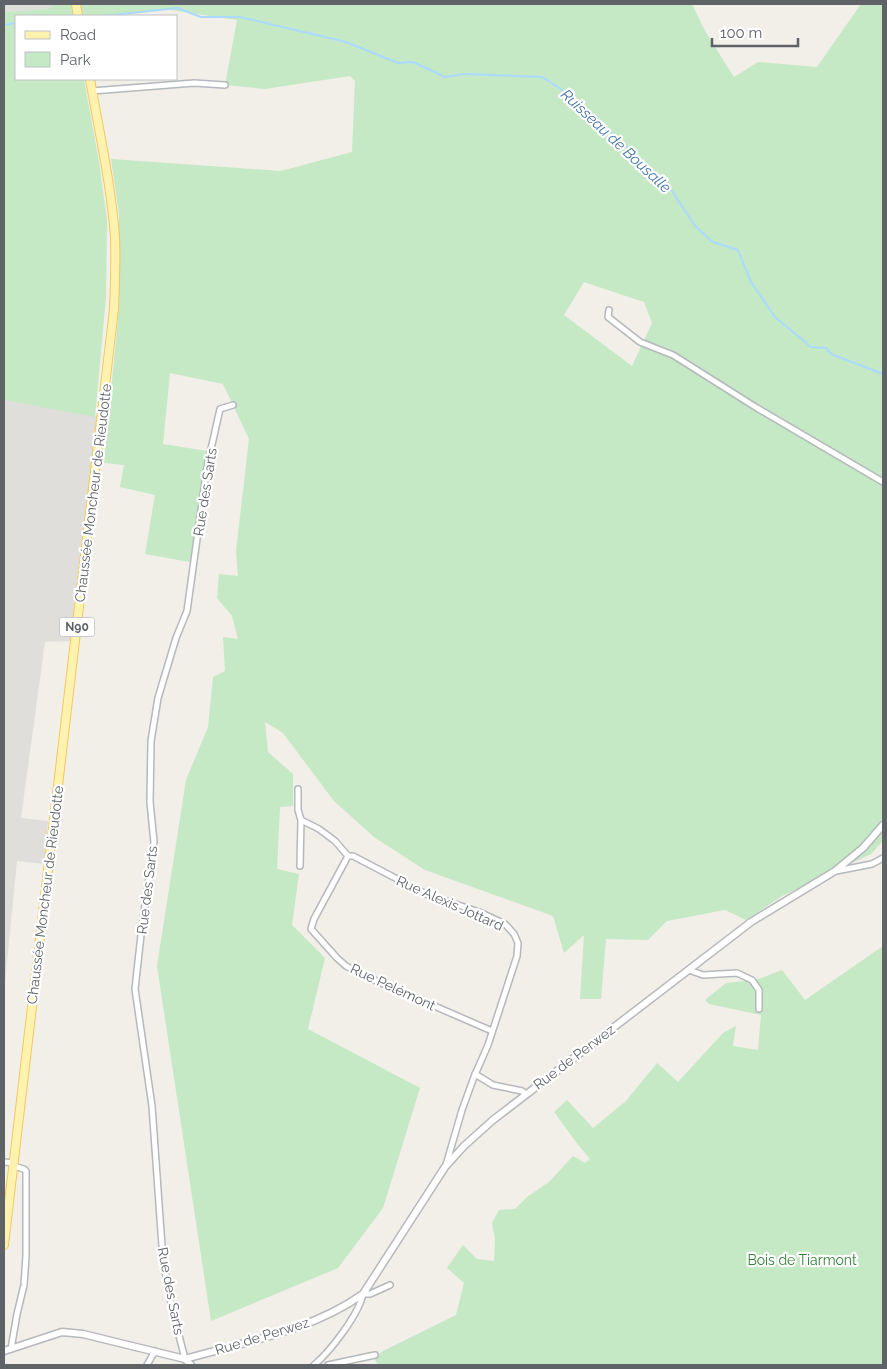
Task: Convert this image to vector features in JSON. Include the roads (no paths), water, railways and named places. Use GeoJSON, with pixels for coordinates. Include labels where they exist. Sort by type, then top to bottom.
{"type":"FeatureCollection","features":[{"type":"Feature","properties":{"kind":"main road","name":"N90"},"geometry":{"type":"LineString","coordinates":[[90,80],[92,91]]}},
{"type":"Feature","properties":{"kind":"main road","name":"Chaussée Moncheur de Rieudotte"},"geometry":{"type":"LineString","coordinates":[[14,1164],[114,309],[116,271],[109,183],[92,91]]}},
{"type":"Feature","properties":{"kind":"main road","name":"N90"},"geometry":{"type":"LineString","coordinates":[[4,1246],[14,1164]]}},
{"type":"Feature","properties":{"kind":"street"},"geometry":{"type":"LineString","coordinates":[[92,91],[194,83],[225,85]]}},
{"type":"Feature","properties":{"kind":"street"},"geometry":{"type":"LineString","coordinates":[[609,310],[608,317],[640,342],[673,355],[757,408],[883,482]]}},
{"type":"Feature","properties":{"kind":"street","name":"Rue des Sarts"},"geometry":{"type":"LineString","coordinates":[[185,1358],[172,1308],[163,1260],[152,1106],[135,989],[154,842],[150,802],[151,741],[158,698],[176,638],[187,611],[208,467],[220,409],[233,405]]}},
{"type":"Feature","properties":{"kind":"street"},"geometry":{"type":"LineString","coordinates":[[298,789],[300,866]]}},
{"type":"Feature","properties":{"kind":"street","name":"Rue Alexis Jottard"},"geometry":{"type":"LineString","coordinates":[[300,820],[311,824],[335,841],[348,856],[352,856],[426,894],[479,912],[505,924],[514,934],[518,943],[517,956],[492,1032]]}},
{"type":"Feature","properties":{"kind":"street","name":"Rue de Perwez"},"geometry":{"type":"LineString","coordinates":[[185,1358],[299,1327],[363,1294],[445,1168],[464,1146],[526,1094],[751,922],[835,871],[863,848],[883,825]]}},
{"type":"Feature","properties":{"kind":"street","name":"Rue Pelémont"},"geometry":{"type":"LineString","coordinates":[[348,856],[314,919],[311,929],[346,966],[492,1032]]}},
{"type":"Feature","properties":{"kind":"street","name":"Rue de Perwez"},"geometry":{"type":"LineString","coordinates":[[835,871],[872,864],[883,858]]}},
{"type":"Feature","properties":{"kind":"street"},"geometry":{"type":"LineString","coordinates":[[689,970],[703,975],[737,973],[752,980],[759,990],[759,1008]]}},
{"type":"Feature","properties":{"kind":"street"},"geometry":{"type":"LineString","coordinates":[[445,1168],[462,1110],[492,1032]]}},
{"type":"Feature","properties":{"kind":"street"},"geometry":{"type":"LineString","coordinates":[[475,1074],[492,1085],[522,1091],[526,1094]]}},
{"type":"Feature","properties":{"kind":"street"},"geometry":{"type":"LineString","coordinates":[[4,1162],[24,1168],[26,1171],[27,1204],[24,1285],[11,1349]]}},
{"type":"Feature","properties":{"kind":"street","name":"Rue de Perwez"},"geometry":{"type":"LineString","coordinates":[[363,1294],[370,1294],[390,1285]]}},
{"type":"Feature","properties":{"kind":"street"},"geometry":{"type":"LineString","coordinates":[[314,1365],[338,1339],[358,1309],[363,1294]]}},
{"type":"Feature","properties":{"kind":"street"},"geometry":{"type":"LineString","coordinates":[[4,1351],[62,1332],[83,1334],[185,1358],[191,1365]]}},
{"type":"Feature","properties":{"kind":"street"},"geometry":{"type":"LineString","coordinates":[[147,1365],[155,1351]]}},
{"type":"Feature","properties":{"kind":"street"},"geometry":{"type":"LineString","coordinates":[[328,1365],[374,1355]]}},
{"type":"Feature","properties":{"kind":"waterway","name":"Ruisseau de Bousalle"},"geometry":{"type":"LineString","coordinates":[[113,15],[177,8],[201,17],[240,17],[346,42],[398,63],[413,62],[445,77],[464,74],[542,77],[569,94],[668,185],[695,226],[713,242],[738,250],[751,282],[775,317],[811,347],[826,348],[831,354],[883,374]]}},
{"type":"Feature","properties":{"kind":"waterway","name":"Ruisseau de Bousalle"},"geometry":{"type":"LineString","coordinates":[[4,25],[15,23]]}},
{"type":"Feature","properties":{"kind":"park label","name":"Bois de Tiarmont"},"geometry":{"type":"Point","coordinates":[802,1260]}}]}
